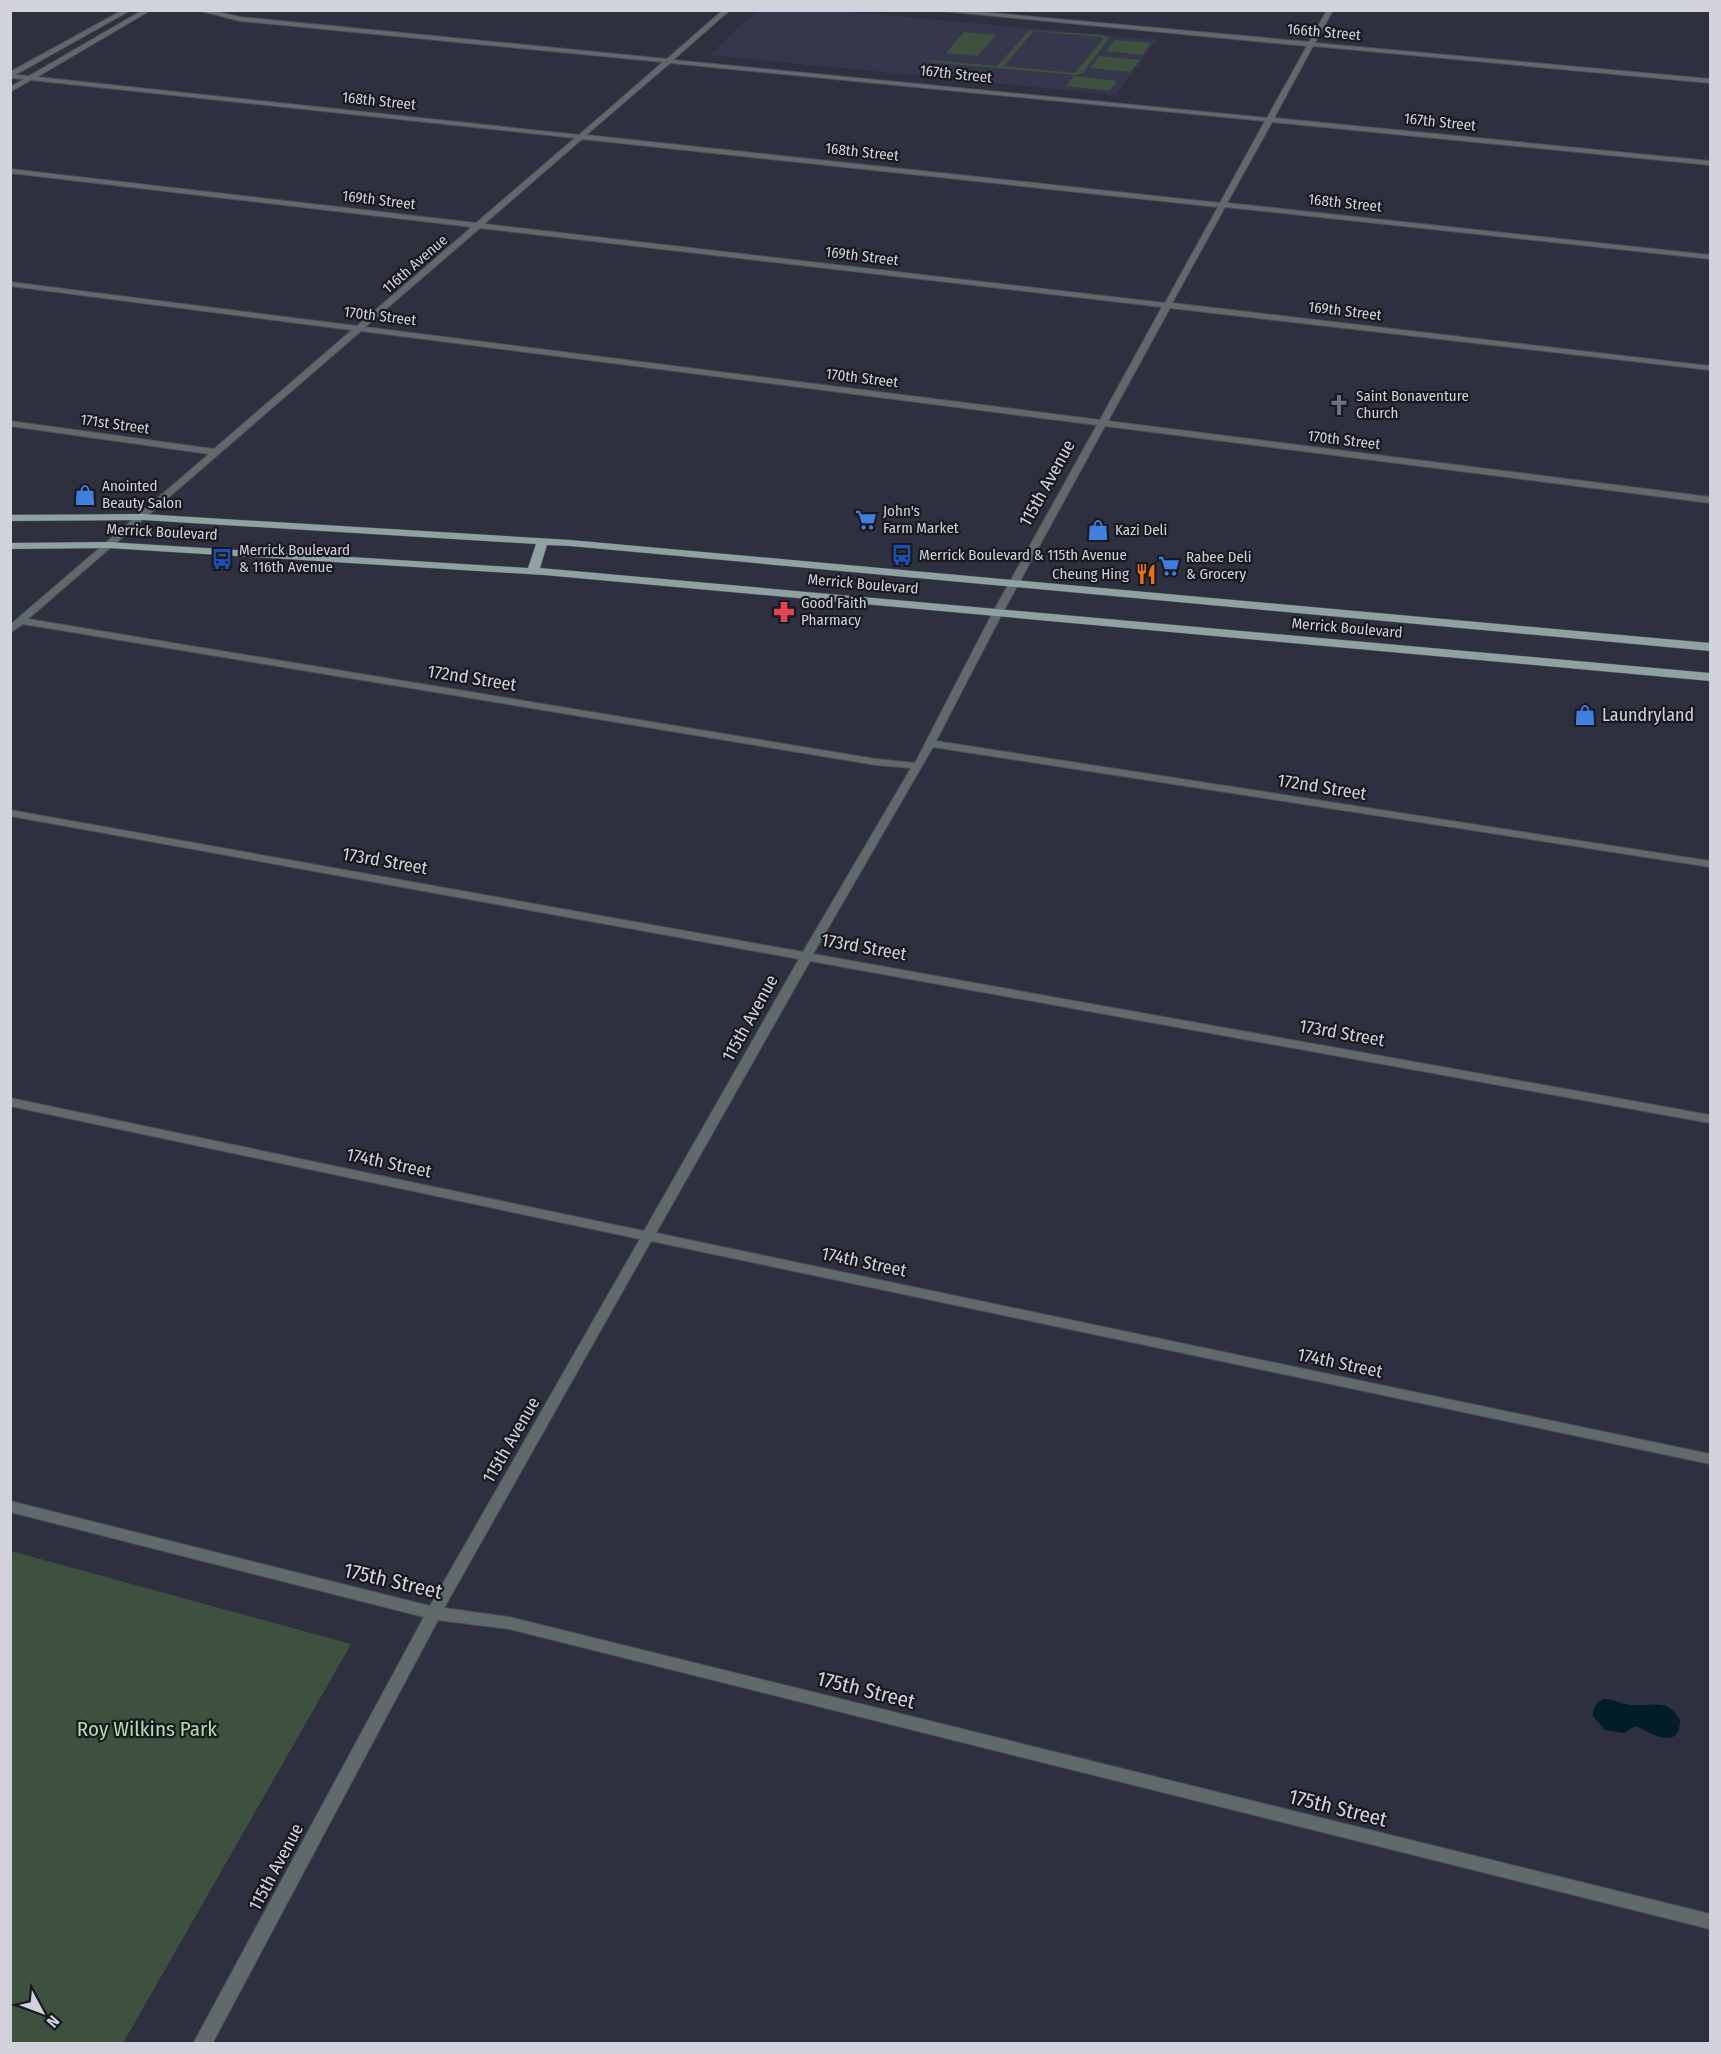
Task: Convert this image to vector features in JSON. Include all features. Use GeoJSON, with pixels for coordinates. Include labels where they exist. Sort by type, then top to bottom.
{"type":"FeatureCollection","features":[{"type":"Feature","properties":{"kind":"main road","name":"Merrick Boulevard"},"geometry":{"type":"LineString","coordinates":[[10,518],[143,517],[542,542],[1015,582],[1710,647]]}},
{"type":"Feature","properties":{"kind":"main road"},"geometry":{"type":"LineString","coordinates":[[533,571],[542,542]]}},
{"type":"Feature","properties":{"kind":"main road","name":"Merrick Boulevard"},"geometry":{"type":"LineString","coordinates":[[10,546],[108,545],[533,571],[1710,678]]}},
{"type":"Feature","properties":{"kind":"street"},"geometry":{"type":"LineString","coordinates":[[10,76],[128,10]]}},
{"type":"Feature","properties":{"kind":"street"},"geometry":{"type":"LineString","coordinates":[[10,90],[148,10]]}},
{"type":"Feature","properties":{"kind":"street","name":"167th Street"},"geometry":{"type":"LineString","coordinates":[[200,10],[240,19],[1270,118],[1710,163]]}},
{"type":"Feature","properties":{"kind":"street","name":"116th Avenue"},"geometry":{"type":"LineString","coordinates":[[10,630],[727,10]]}},
{"type":"Feature","properties":{"kind":"street","name":"166th Street"},"geometry":{"type":"LineString","coordinates":[[935,10],[1710,81]]}},
{"type":"Feature","properties":{"kind":"street","name":"115th Avenue"},"geometry":{"type":"LineString","coordinates":[[202,2043],[434,1613],[651,1235],[807,955],[918,766],[998,612],[1330,10]]}},
{"type":"Feature","properties":{"kind":"street","name":"168th Street"},"geometry":{"type":"LineString","coordinates":[[10,76],[1710,257]]}},
{"type":"Feature","properties":{"kind":"street","name":"169th Street"},"geometry":{"type":"LineString","coordinates":[[10,171],[1710,368]]}},
{"type":"Feature","properties":{"kind":"street","name":"170th Street"},"geometry":{"type":"LineString","coordinates":[[10,284],[1710,500]]}},
{"type":"Feature","properties":{"kind":"street","name":"171st Street"},"geometry":{"type":"LineString","coordinates":[[10,423],[216,452]]}},
{"type":"Feature","properties":{"kind":"street","name":"172nd Street"},"geometry":{"type":"LineString","coordinates":[[22,621],[876,762],[918,766]]}},
{"type":"Feature","properties":{"kind":"street","name":"172nd Street"},"geometry":{"type":"LineString","coordinates":[[929,743],[1710,864]]}},
{"type":"Feature","properties":{"kind":"street","name":"173rd Street"},"geometry":{"type":"LineString","coordinates":[[10,813],[1710,1119]]}},
{"type":"Feature","properties":{"kind":"street","name":"174th Street"},"geometry":{"type":"LineString","coordinates":[[10,1102],[651,1235],[1710,1460]]}},
{"type":"Feature","properties":{"kind":"street","name":"175th Street"},"geometry":{"type":"LineString","coordinates":[[10,1506],[434,1613],[509,1623],[1710,1922]]}},
{"type":"Feature","properties":{"kind":"shaded area"},"geometry":{"type":"Polygon","coordinates":[[[758,10],[842,11],[1157,40],[1116,95],[709,55],[758,10]]]}},
{"type":"Feature","properties":{"kind":"shaded area"},"geometry":{"type":"Polygon","coordinates":[[[1604,1699],[1628,1705],[1659,1705],[1670,1708],[1680,1720],[1679,1730],[1670,1738],[1663,1738],[1636,1726],[1624,1733],[1605,1730],[1593,1716],[1596,1706],[1604,1699]]]}},
{"type":"Feature","properties":{"kind":"green space"},"geometry":{"type":"Polygon","coordinates":[[[1029,30],[1103,35],[1109,38],[1083,73],[1076,75],[930,62],[931,60],[997,66],[1029,30]],[[1034,31],[1004,66],[1075,73],[1103,39],[1034,31]]]}},
{"type":"Feature","properties":{"kind":"green space"},"geometry":{"type":"Polygon","coordinates":[[[964,32],[996,35],[978,56],[946,53],[964,32]]]}},
{"type":"Feature","properties":{"kind":"green space"},"geometry":{"type":"Polygon","coordinates":[[[1115,40],[1151,43],[1143,55],[1106,51],[1115,40]]]}},
{"type":"Feature","properties":{"kind":"green space"},"geometry":{"type":"Polygon","coordinates":[[[1099,56],[1140,60],[1130,72],[1090,68],[1099,56]]]}},
{"type":"Feature","properties":{"kind":"green space"},"geometry":{"type":"Polygon","coordinates":[[[1074,76],[1117,81],[1110,91],[1066,86],[1074,76]]]}},
{"type":"Feature","properties":{"kind":"green space","name":"Roy Wilkins Park"},"geometry":{"type":"Polygon","coordinates":[[[11,1551],[351,1644],[123,2043],[11,2043],[11,1551]]]}},
{"type":"Feature","properties":{"kind":"place","name":"Saint Bonaventure Church"},"geometry":{"type":"Point","coordinates":[1339,405]}},
{"type":"Feature","properties":{"kind":"place","name":"Anointed Beauty Salon"},"geometry":{"type":"Point","coordinates":[85,495]}},
{"type":"Feature","properties":{"kind":"place","name":"John's Farm Market"},"geometry":{"type":"Point","coordinates":[866,520]}},
{"type":"Feature","properties":{"kind":"place","name":"Kazi Deli"},"geometry":{"type":"Point","coordinates":[1098,530]}},
{"type":"Feature","properties":{"kind":"place","name":"Merrick Boulevard & 115th Avenue"},"geometry":{"type":"Point","coordinates":[902,555]}},
{"type":"Feature","properties":{"kind":"place","name":"Merrick Boulevard & 116th Avenue"},"geometry":{"type":"Point","coordinates":[222,559]}},
{"type":"Feature","properties":{"kind":"place","name":"Rabee Deli & Grocery"},"geometry":{"type":"Point","coordinates":[1169,566]}},
{"type":"Feature","properties":{"kind":"place","name":"Cheung Hing"},"geometry":{"type":"Point","coordinates":[1146,574]}},
{"type":"Feature","properties":{"kind":"place","name":"Good Faith Pharmacy"},"geometry":{"type":"Point","coordinates":[784,612]}},
{"type":"Feature","properties":{"kind":"place","name":"Laundryland"},"geometry":{"type":"Point","coordinates":[1585,715]}}]}
